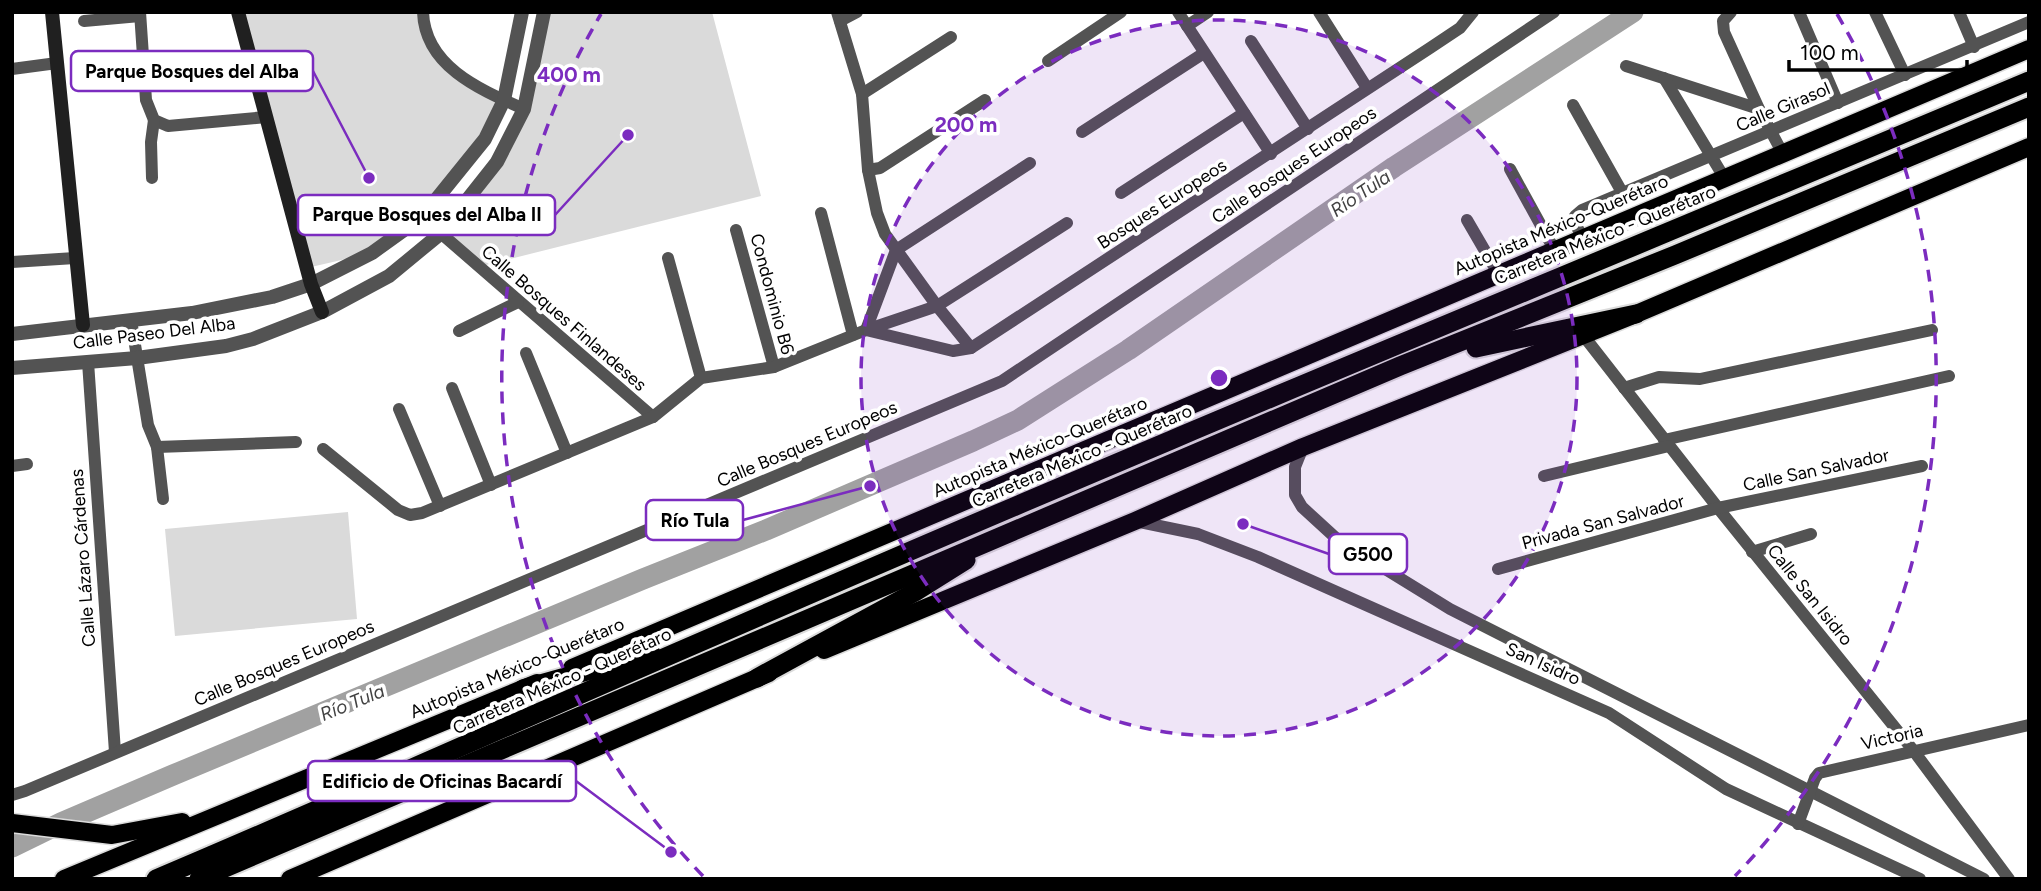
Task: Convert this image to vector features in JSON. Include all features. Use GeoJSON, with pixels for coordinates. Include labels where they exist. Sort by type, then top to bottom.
{"type":"FeatureCollection","features":[{"type":"Feature","properties":{"kind":"highway","name":"Carretera México - Querétaro"},"geometry":{"type":"LineString","coordinates":[[156,879],[382,784],[719,633],[1474,312],[2029,81]]}},
{"type":"Feature","properties":{"kind":"highway"},"geometry":{"type":"LineString","coordinates":[[199,879],[1400,366],[1662,261],[2029,107]]}},
{"type":"Feature","properties":{"kind":"highway"},"geometry":{"type":"LineString","coordinates":[[1400,366],[1507,340],[1636,314]]}},
{"type":"Feature","properties":{"kind":"highway"},"geometry":{"type":"LineString","coordinates":[[757,678],[915,592],[1002,535]]}},
{"type":"Feature","properties":{"kind":"highway"},"geometry":{"type":"LineString","coordinates":[[523,689],[719,633]]}},
{"type":"Feature","properties":{"kind":"main road"},"geometry":{"type":"LineString","coordinates":[[52,12],[83,325]]}},
{"type":"Feature","properties":{"kind":"main road"},"geometry":{"type":"LineString","coordinates":[[238,12],[322,312]]}},
{"type":"Feature","properties":{"kind":"main road","name":"Autopista México-Querétaro"},"geometry":{"type":"LineString","coordinates":[[64,879],[523,689],[2029,49]]}},
{"type":"Feature","properties":{"kind":"main road"},"geometry":{"type":"LineString","coordinates":[[290,879],[757,678],[1135,521],[1303,447],[1636,314],[2029,146]]}},
{"type":"Feature","properties":{"kind":"main road"},"geometry":{"type":"LineString","coordinates":[[12,824],[121,835],[230,811]]}},
{"type":"Feature","properties":{"kind":"street"},"geometry":{"type":"LineString","coordinates":[[423,12],[432,46],[444,63],[459,76],[524,109]]}},
{"type":"Feature","properties":{"kind":"street","name":"Calle Paseo Del Alba"},"geometry":{"type":"LineString","coordinates":[[12,334],[131,320],[272,297],[312,284],[372,253],[422,217],[485,139],[504,100],[522,12]]}},
{"type":"Feature","properties":{"kind":"street","name":"Calle Paseo Del Alba"},"geometry":{"type":"LineString","coordinates":[[12,368],[137,358],[253,339],[322,312],[389,276],[440,234],[497,162],[524,109],[544,12]]}},
{"type":"Feature","properties":{"kind":"street"},"geometry":{"type":"LineString","coordinates":[[857,12],[838,17],[862,94],[868,170],[877,213],[885,234],[896,250],[971,348],[953,351],[859,332]]}},
{"type":"Feature","properties":{"kind":"street"},"geometry":{"type":"LineString","coordinates":[[1048,61],[1121,12]]}},
{"type":"Feature","properties":{"kind":"street"},"geometry":{"type":"LineString","coordinates":[[1178,12],[1271,154]]}},
{"type":"Feature","properties":{"kind":"street"},"geometry":{"type":"LineString","coordinates":[[1187,26],[1208,12]]}},
{"type":"Feature","properties":{"kind":"street"},"geometry":{"type":"LineString","coordinates":[[1319,12],[1367,88]]}},
{"type":"Feature","properties":{"kind":"street","name":"Bosques Europeos"},"geometry":{"type":"LineString","coordinates":[[971,348],[1460,28],[1474,12]]}},
{"type":"Feature","properties":{"kind":"street","name":"Calle Bosques Europeos"},"geometry":{"type":"LineString","coordinates":[[12,795],[25,792],[1002,381],[1554,12]]}},
{"type":"Feature","properties":{"kind":"street"},"geometry":{"type":"LineString","coordinates":[[1799,12],[1844,101],[1861,121]]}},
{"type":"Feature","properties":{"kind":"street"},"geometry":{"type":"LineString","coordinates":[[1875,12],[1905,75]]}},
{"type":"Feature","properties":{"kind":"street"},"geometry":{"type":"LineString","coordinates":[[1959,12],[1974,47]]}},
{"type":"Feature","properties":{"kind":"street"},"geometry":{"type":"LineString","coordinates":[[84,21],[140,14],[146,100],[155,120],[151,142],[152,178]]}},
{"type":"Feature","properties":{"kind":"street"},"geometry":{"type":"LineString","coordinates":[[1727,17],[1724,32],[1783,154]]}},
{"type":"Feature","properties":{"kind":"street","name":"Calle Girasol"},"geometry":{"type":"LineString","coordinates":[[1583,239],[1575,216],[1583,210],[2029,22]]}},
{"type":"Feature","properties":{"kind":"street"},"geometry":{"type":"LineString","coordinates":[[862,94],[951,37]]}},
{"type":"Feature","properties":{"kind":"street"},"geometry":{"type":"LineString","coordinates":[[1251,41],[1308,129]]}},
{"type":"Feature","properties":{"kind":"street"},"geometry":{"type":"LineString","coordinates":[[1082,132],[1204,53]]}},
{"type":"Feature","properties":{"kind":"street"},"geometry":{"type":"LineString","coordinates":[[12,69],[57,64]]}},
{"type":"Feature","properties":{"kind":"street"},"geometry":{"type":"LineString","coordinates":[[1626,66],[1759,109]]}},
{"type":"Feature","properties":{"kind":"street"},"geometry":{"type":"LineString","coordinates":[[1664,78],[1725,179]]}},
{"type":"Feature","properties":{"kind":"street"},"geometry":{"type":"LineString","coordinates":[[868,170],[880,167],[985,100]]}},
{"type":"Feature","properties":{"kind":"street"},"geometry":{"type":"LineString","coordinates":[[1573,105],[1623,194]]}},
{"type":"Feature","properties":{"kind":"street"},"geometry":{"type":"LineString","coordinates":[[1121,192],[1244,113]]}},
{"type":"Feature","properties":{"kind":"street"},"geometry":{"type":"LineString","coordinates":[[155,120],[168,126],[266,117]]}},
{"type":"Feature","properties":{"kind":"street"},"geometry":{"type":"LineString","coordinates":[[859,332],[896,250],[1030,163]]}},
{"type":"Feature","properties":{"kind":"street"},"geometry":{"type":"LineString","coordinates":[[1510,169],[1555,251]]}},
{"type":"Feature","properties":{"kind":"street"},"geometry":{"type":"LineString","coordinates":[[821,213],[859,332]]}},
{"type":"Feature","properties":{"kind":"street","name":"Calle Bosques Finlandeses"},"geometry":{"type":"LineString","coordinates":[[422,217],[653,417]]}},
{"type":"Feature","properties":{"kind":"street"},"geometry":{"type":"LineString","coordinates":[[1467,220],[1499,275]]}},
{"type":"Feature","properties":{"kind":"street"},"geometry":{"type":"LineString","coordinates":[[323,449],[398,510],[410,515],[422,513],[653,417],[701,378],[774,367],[859,332],[937,306],[1067,223]]}},
{"type":"Feature","properties":{"kind":"street","name":"Condominio B6"},"geometry":{"type":"LineString","coordinates":[[736,230],[774,367]]}},
{"type":"Feature","properties":{"kind":"street"},"geometry":{"type":"LineString","coordinates":[[12,262],[75,258]]}},
{"type":"Feature","properties":{"kind":"street"},"geometry":{"type":"LineString","coordinates":[[668,258],[701,378]]}},
{"type":"Feature","properties":{"kind":"street"},"geometry":{"type":"LineString","coordinates":[[459,331],[518,302]]}},
{"type":"Feature","properties":{"kind":"street"},"geometry":{"type":"LineString","coordinates":[[131,320],[148,425],[157,447],[163,499]]}},
{"type":"Feature","properties":{"kind":"street"},"geometry":{"type":"LineString","coordinates":[[1624,388],[1659,377],[1700,379],[1932,330]]}},
{"type":"Feature","properties":{"kind":"street","name":"Calle San Isidro"},"geometry":{"type":"LineString","coordinates":[[1583,335],[1752,552],[1913,750],[2009,879]]}},
{"type":"Feature","properties":{"kind":"street"},"geometry":{"type":"LineString","coordinates":[[526,353],[567,453]]}},
{"type":"Feature","properties":{"kind":"street","name":"Calle Lázaro Cárdenas"},"geometry":{"type":"LineString","coordinates":[[88,362],[116,752]]}},
{"type":"Feature","properties":{"kind":"street"},"geometry":{"type":"LineString","coordinates":[[1544,476],[1667,443],[1949,376]]}},
{"type":"Feature","properties":{"kind":"street"},"geometry":{"type":"LineString","coordinates":[[452,388],[491,485]]}},
{"type":"Feature","properties":{"kind":"street"},"geometry":{"type":"LineString","coordinates":[[399,409],[440,506]]}},
{"type":"Feature","properties":{"kind":"street"},"geometry":{"type":"LineString","coordinates":[[157,447],[296,442]]}},
{"type":"Feature","properties":{"kind":"street","name":"San Isidro"},"geometry":{"type":"LineString","coordinates":[[1303,447],[1295,467],[1295,495],[1301,507],[1338,540],[1450,608],[1984,879]]}},
{"type":"Feature","properties":{"kind":"street"},"geometry":{"type":"LineString","coordinates":[[12,466],[27,464]]}},
{"type":"Feature","properties":{"kind":"street","name":"Calle San Salvador"},"geometry":{"type":"LineString","coordinates":[[1718,509],[1922,466]]}},
{"type":"Feature","properties":{"kind":"street","name":"Privada San Salvador"},"geometry":{"type":"LineString","coordinates":[[1498,569],[1718,509]]}},
{"type":"Feature","properties":{"kind":"street","name":"San Isidro"},"geometry":{"type":"LineString","coordinates":[[1135,521],[1198,534],[1258,557],[1609,713],[1726,789],[1920,879]]}},
{"type":"Feature","properties":{"kind":"street"},"geometry":{"type":"LineString","coordinates":[[1752,552],[1811,534]]}},
{"type":"Feature","properties":{"kind":"street","name":"Victoria"},"geometry":{"type":"LineString","coordinates":[[1798,824],[1819,772],[2029,725]]}},
{"type":"Feature","properties":{"kind":"shaded area"},"geometry":{"type":"Polygon","coordinates":[[[238,12],[423,12],[444,63],[504,100],[422,217],[372,253],[311,267],[238,12]]]}},
{"type":"Feature","properties":{"kind":"shaded area"},"geometry":{"type":"Polygon","coordinates":[[[544,12],[712,12],[761,196],[478,267],[440,234],[524,109],[544,12]]]}},
{"type":"Feature","properties":{"kind":"shaded area"},"geometry":{"type":"Polygon","coordinates":[[[348,512],[357,619],[175,636],[165,529],[348,512]]]}},
{"type":"Feature","properties":{"kind":"waterway","name":"Río Tula"},"geometry":{"type":"LineString","coordinates":[[12,847],[173,775],[766,530],[1018,420],[1128,350],[1394,167],[1633,12]]}},
{"type":"Feature","properties":{"kind":"place","name":"Parque Bosques del Alba II"},"geometry":{"type":"Point","coordinates":[628,135]}},
{"type":"Feature","properties":{"kind":"place","name":"Parque Bosques del Alba"},"geometry":{"type":"Point","coordinates":[369,178]}},
{"type":"Feature","properties":{"kind":"place","name":"Río Tula"},"geometry":{"type":"Point","coordinates":[870,486]}},
{"type":"Feature","properties":{"kind":"place","name":"G500"},"geometry":{"type":"Point","coordinates":[1243,524]}},
{"type":"Feature","properties":{"kind":"place","name":"Edificio de Oficinas Bacardí"},"geometry":{"type":"Point","coordinates":[671,852]}}]}
